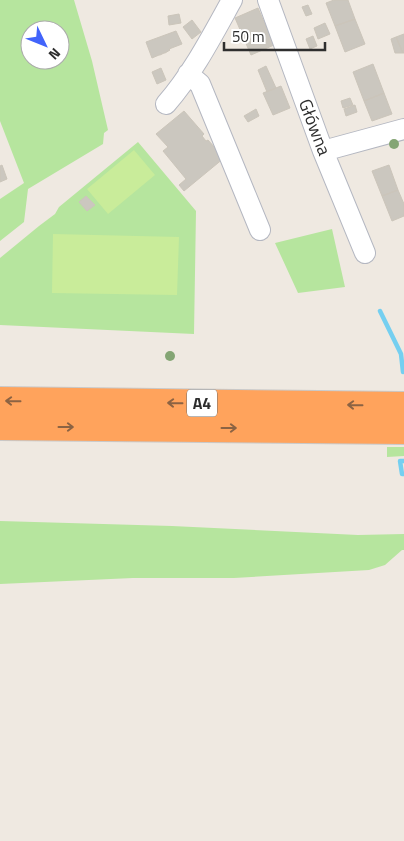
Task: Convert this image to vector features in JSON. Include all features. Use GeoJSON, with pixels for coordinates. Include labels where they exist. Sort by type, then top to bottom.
{"type":"FeatureCollection","features":[{"type":"Feature","properties":{"kind":"highway","name":"A4"},"geometry":{"type":"LineString","coordinates":[[0,401],[404,406]]}},
{"type":"Feature","properties":{"kind":"highway","name":"A4"},"geometry":{"type":"LineString","coordinates":[[0,426],[404,430]]}},
{"type":"Feature","properties":{"kind":"street"},"geometry":{"type":"LineString","coordinates":[[166,104],[176,93],[199,59],[232,0]]}},
{"type":"Feature","properties":{"kind":"street","name":"Główna"},"geometry":{"type":"LineString","coordinates":[[268,0],[323,150],[365,253]]}},
{"type":"Feature","properties":{"kind":"street"},"geometry":{"type":"LineString","coordinates":[[188,74],[200,84],[260,230]]}},
{"type":"Feature","properties":{"kind":"street"},"geometry":{"type":"LineString","coordinates":[[323,150],[404,129]]}},
{"type":"Feature","properties":{"kind":"green space"},"geometry":{"type":"Polygon","coordinates":[[[0,0],[74,0],[92,61],[108,130],[104,133],[103,144],[28,189],[24,222],[0,241],[0,199],[24,183],[0,121],[0,0]]]}},
{"type":"Feature","properties":{"kind":"green space"},"geometry":{"type":"Polygon","coordinates":[[[138,142],[196,211],[194,334],[0,325],[0,258],[55,214],[59,207],[138,142]]]}},
{"type":"Feature","properties":{"kind":"green space"},"geometry":{"type":"Polygon","coordinates":[[[134,150],[155,175],[108,214],[87,189],[134,150]]]}},
{"type":"Feature","properties":{"kind":"green space"},"geometry":{"type":"Polygon","coordinates":[[[332,229],[345,287],[298,293],[275,243],[332,229]]]}},
{"type":"Feature","properties":{"kind":"green space"},"geometry":{"type":"Polygon","coordinates":[[[53,234],[179,237],[177,295],[52,293],[53,234]]]}},
{"type":"Feature","properties":{"kind":"green space"},"geometry":{"type":"Polygon","coordinates":[[[387,447],[404,447],[404,456],[387,457],[387,447]]]}},
{"type":"Feature","properties":{"kind":"green space"},"geometry":{"type":"Polygon","coordinates":[[[0,521],[172,526],[358,535],[404,534],[404,550],[385,565],[369,570],[234,578],[133,578],[0,584],[0,521]]]}},
{"type":"Feature","properties":{"kind":"building"},"geometry":{"type":"Polygon","coordinates":[[[334,0],[348,0],[355,19],[335,26],[326,3],[334,0]]]}},
{"type":"Feature","properties":{"kind":"building"},"geometry":{"type":"Polygon","coordinates":[[[308,5],[312,14],[306,16],[302,7],[308,5]]]}},
{"type":"Feature","properties":{"kind":"building"},"geometry":{"type":"Polygon","coordinates":[[[258,8],[274,45],[251,55],[235,18],[258,8]]]}},
{"type":"Feature","properties":{"kind":"building"},"geometry":{"type":"Polygon","coordinates":[[[179,14],[181,23],[169,25],[168,16],[179,14]]]}},
{"type":"Feature","properties":{"kind":"building"},"geometry":{"type":"Polygon","coordinates":[[[355,19],[365,44],[345,52],[335,26],[355,19]]]}},
{"type":"Feature","properties":{"kind":"building"},"geometry":{"type":"Polygon","coordinates":[[[192,20],[201,32],[192,39],[183,27],[192,20]]]}},
{"type":"Feature","properties":{"kind":"building"},"geometry":{"type":"Polygon","coordinates":[[[325,23],[330,34],[318,39],[314,28],[325,23]]]}},
{"type":"Feature","properties":{"kind":"building"},"geometry":{"type":"Polygon","coordinates":[[[176,31],[182,44],[152,58],[146,42],[176,31]]]}},
{"type":"Feature","properties":{"kind":"building"},"geometry":{"type":"Polygon","coordinates":[[[404,34],[404,53],[403,53],[396,37],[404,34]]]}},
{"type":"Feature","properties":{"kind":"building"},"geometry":{"type":"Polygon","coordinates":[[[313,36],[317,46],[310,49],[306,39],[313,36]]]}},
{"type":"Feature","properties":{"kind":"building"},"geometry":{"type":"Polygon","coordinates":[[[396,37],[403,53],[395,53],[391,39],[396,37]]]}},
{"type":"Feature","properties":{"kind":"building"},"geometry":{"type":"Polygon","coordinates":[[[373,64],[384,93],[364,101],[353,72],[373,64]]]}},
{"type":"Feature","properties":{"kind":"building"},"geometry":{"type":"Polygon","coordinates":[[[266,66],[276,88],[267,92],[258,70],[266,66]]]}},
{"type":"Feature","properties":{"kind":"building"},"geometry":{"type":"Polygon","coordinates":[[[161,68],[166,80],[157,84],[152,72],[161,68]]]}},
{"type":"Feature","properties":{"kind":"building"},"geometry":{"type":"Polygon","coordinates":[[[281,86],[290,108],[273,115],[263,93],[281,86]]]}},
{"type":"Feature","properties":{"kind":"building"},"geometry":{"type":"Polygon","coordinates":[[[384,93],[392,114],[372,121],[364,101],[384,93]]]}},
{"type":"Feature","properties":{"kind":"building"},"geometry":{"type":"Polygon","coordinates":[[[350,98],[353,105],[343,108],[341,101],[350,98]]]}},
{"type":"Feature","properties":{"kind":"building"},"geometry":{"type":"Polygon","coordinates":[[[355,105],[357,112],[346,116],[344,109],[355,105]]]}},
{"type":"Feature","properties":{"kind":"building"},"geometry":{"type":"Polygon","coordinates":[[[256,109],[259,116],[248,122],[244,116],[256,109]]]}},
{"type":"Feature","properties":{"kind":"building"},"geometry":{"type":"Polygon","coordinates":[[[184,111],[204,134],[202,136],[206,141],[208,140],[224,158],[184,191],[179,185],[186,179],[163,151],[168,147],[156,134],[184,111]]]}},
{"type":"Feature","properties":{"kind":"building"},"geometry":{"type":"Polygon","coordinates":[[[2,165],[7,179],[0,182],[0,166],[2,165]]]}},
{"type":"Feature","properties":{"kind":"building"},"geometry":{"type":"Polygon","coordinates":[[[389,165],[398,190],[382,196],[372,171],[389,165]]]}},
{"type":"Feature","properties":{"kind":"building"},"geometry":{"type":"Polygon","coordinates":[[[398,190],[404,204],[404,216],[392,221],[382,196],[398,190]]]}},
{"type":"Feature","properties":{"kind":"building"},"geometry":{"type":"Polygon","coordinates":[[[86,196],[95,205],[87,211],[79,202],[86,196]]]}},
{"type":"Feature","properties":{"kind":"waterway"},"geometry":{"type":"LineString","coordinates":[[380,311],[401,354],[403,372]]}},
{"type":"Feature","properties":{"kind":"waterway"},"geometry":{"type":"LineString","coordinates":[[404,461],[400,461],[402,474],[404,474]]}}]}
